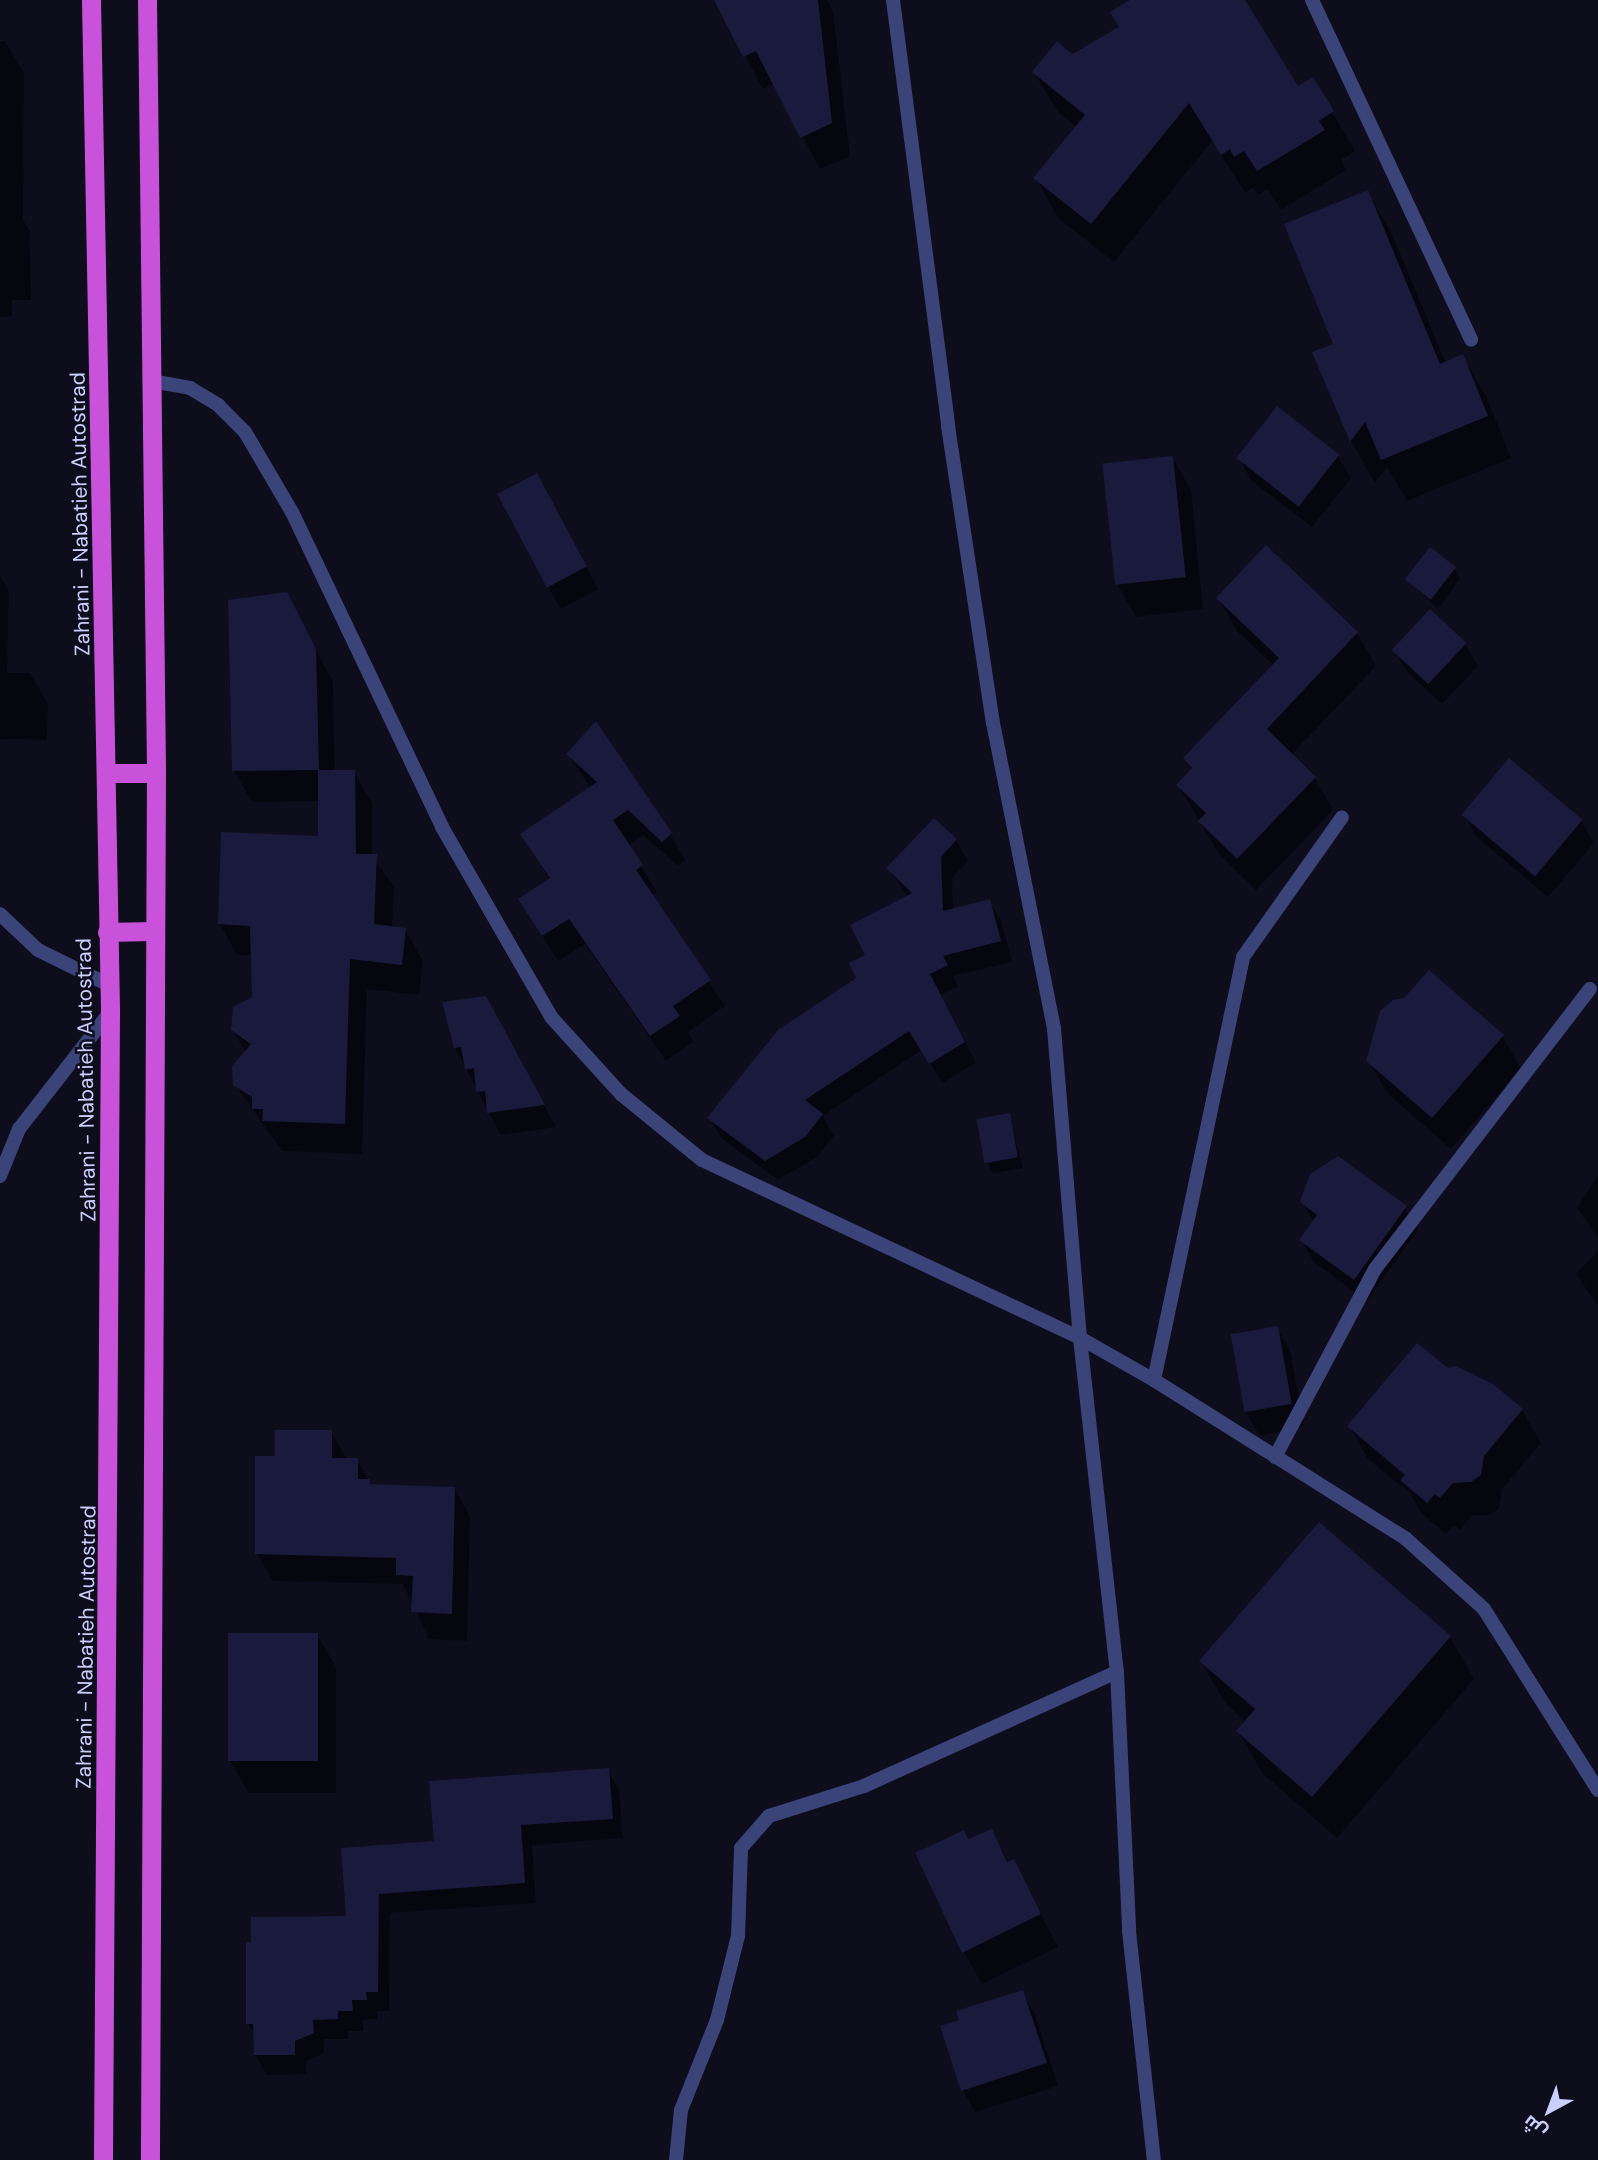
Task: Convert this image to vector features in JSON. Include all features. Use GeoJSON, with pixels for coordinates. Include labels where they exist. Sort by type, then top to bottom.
{"type":"FeatureCollection","features":[{"type":"Feature","properties":{"kind":"highway","name":"Zahrani - Nabatieh Autostrad"},"geometry":{"type":"LineString","coordinates":[[92,0],[108,773],[107,932],[110,1012],[103,2160]]}},
{"type":"Feature","properties":{"kind":"highway"},"geometry":{"type":"LineString","coordinates":[[148,0],[156,773],[152,931],[156,1544],[150,2160]]}},
{"type":"Feature","properties":{"kind":"highway"},"geometry":{"type":"LineString","coordinates":[[108,773],[156,773]]}},
{"type":"Feature","properties":{"kind":"highway"},"geometry":{"type":"LineString","coordinates":[[107,932],[152,931]]}},
{"type":"Feature","properties":{"kind":"street"},"geometry":{"type":"LineString","coordinates":[[892,0],[948,426],[993,723],[1054,1029],[1080,1338],[1117,1672],[1129,1931],[1154,2160]]}},
{"type":"Feature","properties":{"kind":"street"},"geometry":{"type":"LineString","coordinates":[[1312,0],[1471,340]]}},
{"type":"Feature","properties":{"kind":"street"},"geometry":{"type":"LineString","coordinates":[[151,381],[190,388],[218,405],[245,432],[292,512],[442,827],[552,1018],[621,1094],[702,1160],[1080,1338],[1154,1380],[1405,1538],[1484,1608],[1598,1790]]}},
{"type":"Feature","properties":{"kind":"street"},"geometry":{"type":"LineString","coordinates":[[1154,1380],[1243,957],[1342,817]]}},
{"type":"Feature","properties":{"kind":"street"},"geometry":{"type":"LineString","coordinates":[[0,914],[38,950],[109,985]]}},
{"type":"Feature","properties":{"kind":"street"},"geometry":{"type":"LineString","coordinates":[[1275,1457],[1375,1269],[1590,989]]}},
{"type":"Feature","properties":{"kind":"street"},"geometry":{"type":"LineString","coordinates":[[0,1176],[19,1129],[110,1012]]}},
{"type":"Feature","properties":{"kind":"street"},"geometry":{"type":"LineString","coordinates":[[676,2160],[681,2110],[717,2020],[738,1936],[741,1848],[769,1816],[864,1786],[1117,1672]]}},
{"type":"Feature","properties":{"kind":"building"},"geometry":{"type":"Polygon","coordinates":[[[714,0],[818,0],[832,123],[800,138],[756,51],[743,57],[714,0]]]}},
{"type":"Feature","properties":{"kind":"building"},"geometry":{"type":"Polygon","coordinates":[[[1130,0],[1245,0],[1298,86],[1313,77],[1334,111],[1319,121],[1325,130],[1257,171],[1244,151],[1234,157],[1230,149],[1221,155],[1189,103],[1091,224],[1033,178],[1085,115],[1032,72],[1057,41],[1072,54],[1119,27],[1110,12],[1130,0]]]}},
{"type":"Feature","properties":{"kind":"building"},"geometry":{"type":"Polygon","coordinates":[[[1368,190],[1440,364],[1463,354],[1488,416],[1381,460],[1365,422],[1350,442],[1312,352],[1333,344],[1284,224],[1368,190]]]}},
{"type":"Feature","properties":{"kind":"building"},"geometry":{"type":"Polygon","coordinates":[[[1277,406],[1339,455],[1299,507],[1236,458],[1277,406]]]}},
{"type":"Feature","properties":{"kind":"building"},"geometry":{"type":"Polygon","coordinates":[[[1173,456],[1186,577],[1115,585],[1102,463],[1173,456]]]}},
{"type":"Feature","properties":{"kind":"building"},"geometry":{"type":"Polygon","coordinates":[[[537,473],[587,567],[547,588],[497,494],[537,473]]]}},
{"type":"Feature","properties":{"kind":"building"},"geometry":{"type":"Polygon","coordinates":[[[1266,545],[1358,632],[1267,729],[1316,777],[1237,859],[1198,821],[1206,813],[1176,785],[1192,768],[1183,758],[1279,658],[1216,598],[1266,545]]]}},
{"type":"Feature","properties":{"kind":"building"},"geometry":{"type":"Polygon","coordinates":[[[1430,547],[1456,567],[1431,600],[1405,579],[1430,547]]]}},
{"type":"Feature","properties":{"kind":"building"},"geometry":{"type":"Polygon","coordinates":[[[287,592],[316,649],[319,770],[355,770],[356,854],[377,854],[374,924],[406,928],[402,965],[350,959],[345,1124],[262,1121],[263,1109],[252,1109],[252,1097],[233,1085],[232,1066],[251,1044],[231,1030],[233,1007],[252,997],[250,926],[218,924],[221,832],[318,836],[318,770],[232,771],[228,600],[287,592]]]}},
{"type":"Feature","properties":{"kind":"building"},"geometry":{"type":"Polygon","coordinates":[[[1430,609],[1467,643],[1428,684],[1392,650],[1430,609]]]}},
{"type":"Feature","properties":{"kind":"building"},"geometry":{"type":"Polygon","coordinates":[[[596,721],[672,833],[662,842],[628,810],[613,820],[643,865],[636,870],[711,980],[673,1006],[680,1016],[650,1036],[569,919],[542,936],[518,899],[550,878],[520,834],[597,782],[566,754],[596,721]]]}},
{"type":"Feature","properties":{"kind":"building"},"geometry":{"type":"Polygon","coordinates":[[[1509,758],[1583,820],[1535,876],[1461,815],[1509,758]]]}},
{"type":"Feature","properties":{"kind":"building"},"geometry":{"type":"Polygon","coordinates":[[[934,818],[957,839],[941,857],[943,911],[990,899],[1001,941],[943,956],[948,965],[930,974],[965,1042],[929,1064],[909,1031],[805,1100],[823,1114],[805,1137],[765,1161],[707,1118],[778,1030],[856,978],[849,963],[865,955],[850,925],[912,893],[886,868],[934,818]]]}},
{"type":"Feature","properties":{"kind":"building"},"geometry":{"type":"Polygon","coordinates":[[[1429,970],[1504,1035],[1432,1118],[1366,1061],[1380,1011],[1393,1000],[1404,998],[1429,970]]]}},
{"type":"Feature","properties":{"kind":"building"},"geometry":{"type":"Polygon","coordinates":[[[486,996],[545,1105],[487,1113],[485,1091],[476,1092],[474,1068],[465,1070],[461,1047],[454,1048],[442,1002],[486,996]]]}},
{"type":"Feature","properties":{"kind":"building"},"geometry":{"type":"Polygon","coordinates":[[[1010,1113],[1018,1157],[984,1163],[977,1119],[1010,1113]]]}},
{"type":"Feature","properties":{"kind":"building"},"geometry":{"type":"Polygon","coordinates":[[[1338,1156],[1407,1206],[1354,1280],[1299,1240],[1317,1215],[1300,1202],[1310,1174],[1338,1156]]]}},
{"type":"Feature","properties":{"kind":"building"},"geometry":{"type":"Polygon","coordinates":[[[1278,1326],[1292,1404],[1244,1412],[1231,1334],[1278,1326]]]}},
{"type":"Feature","properties":{"kind":"building"},"geometry":{"type":"Polygon","coordinates":[[[1417,1343],[1448,1368],[1456,1366],[1493,1384],[1523,1409],[1484,1456],[1481,1475],[1471,1482],[1453,1483],[1440,1498],[1435,1494],[1427,1503],[1400,1480],[1405,1475],[1347,1426],[1417,1343]]]}},
{"type":"Feature","properties":{"kind":"building"},"geometry":{"type":"Polygon","coordinates":[[[275,1430],[332,1430],[332,1458],[358,1458],[358,1479],[370,1479],[370,1484],[455,1487],[452,1614],[411,1612],[413,1576],[396,1575],[396,1558],[255,1554],[255,1456],[275,1456],[275,1430]]]}},
{"type":"Feature","properties":{"kind":"building"},"geometry":{"type":"Polygon","coordinates":[[[1319,1522],[1451,1636],[1312,1797],[1236,1731],[1255,1709],[1199,1661],[1319,1522]]]}},
{"type":"Feature","properties":{"kind":"building"},"geometry":{"type":"Polygon","coordinates":[[[228,1633],[318,1633],[318,1761],[228,1761],[228,1633]]]}},
{"type":"Feature","properties":{"kind":"building"},"geometry":{"type":"Polygon","coordinates":[[[609,1768],[613,1819],[521,1825],[525,1883],[379,1894],[378,1992],[366,1992],[367,2000],[352,2000],[353,2011],[338,2011],[338,2019],[313,2020],[314,2033],[295,2041],[295,2055],[254,2055],[253,2024],[246,2024],[246,1942],[251,1942],[251,1917],[346,1916],[341,1848],[434,1841],[429,1781],[609,1768]]]}},
{"type":"Feature","properties":{"kind":"building"},"geometry":{"type":"Polygon","coordinates":[[[992,1829],[1007,1862],[1014,1859],[1041,1914],[962,1953],[915,1853],[964,1830],[968,1839],[992,1829]]]}},
{"type":"Feature","properties":{"kind":"building"},"geometry":{"type":"Polygon","coordinates":[[[1023,1990],[1047,2063],[961,2091],[940,2026],[959,2020],[956,2011],[1023,1990]]]}}]}
